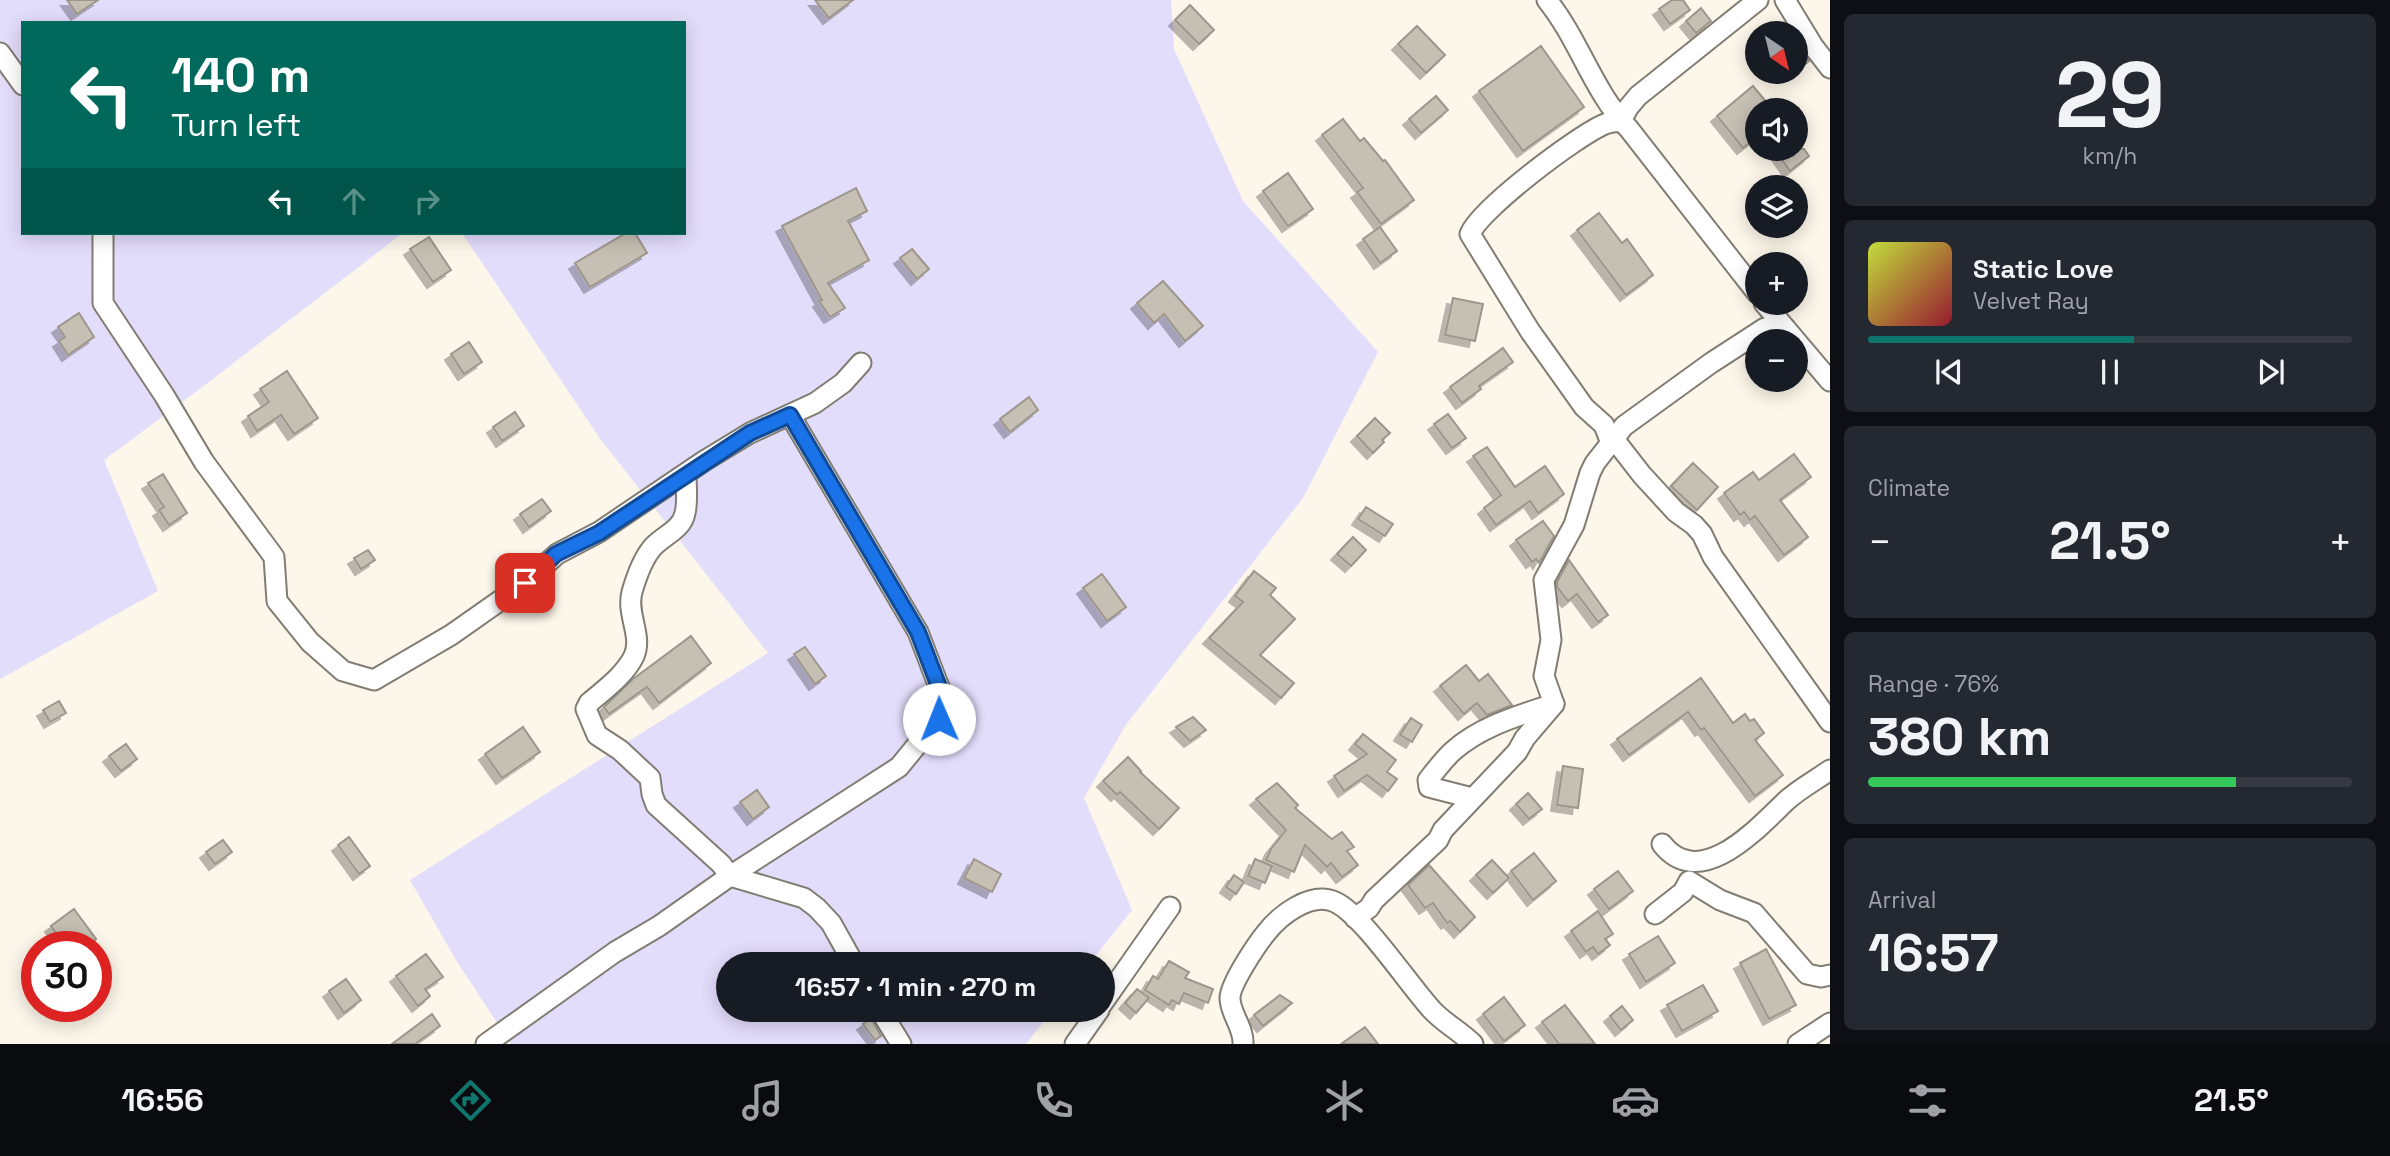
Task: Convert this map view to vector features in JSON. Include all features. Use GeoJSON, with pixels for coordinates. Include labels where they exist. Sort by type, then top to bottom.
{"type":"FeatureCollection","features":[{"type":"Feature","properties":{"kind":"street"},"geometry":{"type":"LineString","coordinates":[[1547,0],[1563,21],[1612,118],[1745,279]]}},
{"type":"Feature","properties":{"kind":"street"},"geometry":{"type":"LineString","coordinates":[[1758,0],[1638,96],[1628,108],[1535,170],[1494,205],[1472,228],[1470,234],[1530,331],[1584,407],[1613,433],[1642,475],[1676,512],[1702,534],[1713,557],[1830,722]]}},
{"type":"Feature","properties":{"kind":"street"},"geometry":{"type":"LineString","coordinates":[[1785,0],[1830,68]]}},
{"type":"Feature","properties":{"kind":"street"},"geometry":{"type":"LineString","coordinates":[[0,53],[21,82]]}},
{"type":"Feature","properties":{"kind":"street"},"geometry":{"type":"LineString","coordinates":[[103,235],[103,303],[164,395],[204,463],[274,557],[277,601],[310,642],[343,671],[374,680],[451,635],[525,583],[556,554],[599,533],[750,433],[816,403],[844,383],[861,363]]}},
{"type":"Feature","properties":{"kind":"street"},"geometry":{"type":"LineString","coordinates":[[1775,315],[1830,382]]}},
{"type":"Feature","properties":{"kind":"street"},"geometry":{"type":"LineString","coordinates":[[1554,704],[1544,676],[1551,640],[1544,580],[1574,525],[1590,473],[1613,433],[1754,333],[1765,328],[1785,328]]}},
{"type":"Feature","properties":{"kind":"street"},"geometry":{"type":"LineString","coordinates":[[486,1044],[615,952],[659,926],[730,876],[899,767],[939,719],[939,687],[918,632],[790,415]]}},
{"type":"Feature","properties":{"kind":"street"},"geometry":{"type":"LineString","coordinates":[[686,475],[685,514],[680,524],[653,546],[646,556],[632,592],[630,607],[637,642],[635,654],[629,665],[586,709],[597,735],[620,750],[650,778],[656,805],[721,864],[730,876],[804,898],[831,923],[847,952]]}},
{"type":"Feature","properties":{"kind":"street"},"geometry":{"type":"LineString","coordinates":[[1472,798],[1429,787],[1428,780],[1452,752],[1469,739],[1499,723],[1554,704]]}},
{"type":"Feature","properties":{"kind":"street"},"geometry":{"type":"LineString","coordinates":[[1355,918],[1370,908],[1374,900],[1422,857],[1472,798],[1517,752],[1525,738],[1554,704]]}},
{"type":"Feature","properties":{"kind":"street"},"geometry":{"type":"LineString","coordinates":[[1655,914],[1683,892],[1689,881],[1708,862],[1741,842],[1788,799],[1830,770]]}},
{"type":"Feature","properties":{"kind":"street"},"geometry":{"type":"LineString","coordinates":[[1662,844],[1667,851],[1679,858],[1708,862]]}},
{"type":"Feature","properties":{"kind":"street"},"geometry":{"type":"LineString","coordinates":[[1689,881],[1720,900],[1754,913],[1807,974],[1821,977],[1830,975]]}},
{"type":"Feature","properties":{"kind":"street"},"geometry":{"type":"LineString","coordinates":[[1243,1044],[1243,1034],[1230,998],[1255,947],[1270,927],[1287,913],[1306,902],[1321,899],[1336,902],[1355,918],[1432,1010],[1473,1044]]}},
{"type":"Feature","properties":{"kind":"street"},"geometry":{"type":"LineString","coordinates":[[1115,985],[1170,907]]}},
{"type":"Feature","properties":{"kind":"street"},"geometry":{"type":"LineString","coordinates":[[887,1022],[901,1044]]}},
{"type":"Feature","properties":{"kind":"street"},"geometry":{"type":"LineString","coordinates":[[1075,1044],[1091,1022]]}},
{"type":"Feature","properties":{"kind":"street"},"geometry":{"type":"LineString","coordinates":[[1798,1044],[1830,1023]]}},
{"type":"Feature","properties":{"kind":"shaded area"},"geometry":{"type":"Polygon","coordinates":[[[0,0],[1171,0],[1174,49],[1243,201],[1378,352],[1303,498],[1125,726],[1084,798],[1132,910],[1099,952],[716,952],[716,1022],[1043,1022],[1026,1044],[511,1044],[456,960],[410,880],[768,653],[601,440],[463,235],[686,235],[686,21],[21,21],[21,235],[400,235],[104,460],[158,591],[0,679],[0,0]]]}},
{"type":"Feature","properties":{"kind":"building"},"geometry":{"type":"Polygon","coordinates":[[[67,0],[98,0],[77,14],[67,0]]]}},
{"type":"Feature","properties":{"kind":"building"},"geometry":{"type":"Polygon","coordinates":[[[815,0],[853,0],[829,18],[815,0]]]}},
{"type":"Feature","properties":{"kind":"building"},"geometry":{"type":"Polygon","coordinates":[[[1672,0],[1683,0],[1690,10],[1670,24],[1659,9],[1672,0]]]}},
{"type":"Feature","properties":{"kind":"building"},"geometry":{"type":"Polygon","coordinates":[[[1190,5],[1214,30],[1199,44],[1175,20],[1190,5]]]}},
{"type":"Feature","properties":{"kind":"building"},"geometry":{"type":"Polygon","coordinates":[[[1701,8],[1711,21],[1696,33],[1686,21],[1701,8]]]}},
{"type":"Feature","properties":{"kind":"building"},"geometry":{"type":"Polygon","coordinates":[[[1417,26],[1445,55],[1426,73],[1398,44],[1417,26]]]}},
{"type":"Feature","properties":{"kind":"building"},"geometry":{"type":"Polygon","coordinates":[[[1541,46],[1584,107],[1523,151],[1479,91],[1541,46]]]}},
{"type":"Feature","properties":{"kind":"building"},"geometry":{"type":"Polygon","coordinates":[[[1753,86],[1763,98],[1745,98],[1743,148],[1717,116],[1753,86]]]}},
{"type":"Feature","properties":{"kind":"building"},"geometry":{"type":"Polygon","coordinates":[[[1436,96],[1448,110],[1421,133],[1409,119],[1436,96]]]}},
{"type":"Feature","properties":{"kind":"building"},"geometry":{"type":"Polygon","coordinates":[[[1343,119],[1360,141],[1364,138],[1383,161],[1385,160],[1414,200],[1381,224],[1357,192],[1363,188],[1322,135],[1343,119]]]}},
{"type":"Feature","properties":{"kind":"building"},"geometry":{"type":"Polygon","coordinates":[[[1783,161],[1803,161],[1790,171],[1783,161]]]}},
{"type":"Feature","properties":{"kind":"building"},"geometry":{"type":"Polygon","coordinates":[[[1288,173],[1313,209],[1288,226],[1263,191],[1288,173]]]}},
{"type":"Feature","properties":{"kind":"building"},"geometry":{"type":"Polygon","coordinates":[[[856,188],[867,211],[848,221],[869,260],[828,283],[845,308],[830,317],[819,301],[822,300],[782,226],[856,188]]]}},
{"type":"Feature","properties":{"kind":"building"},"geometry":{"type":"Polygon","coordinates":[[[1599,213],[1622,243],[1627,239],[1653,275],[1626,295],[1577,230],[1599,213]]]}},
{"type":"Feature","properties":{"kind":"building"},"geometry":{"type":"Polygon","coordinates":[[[1380,227],[1397,251],[1380,263],[1363,239],[1380,227]]]}},
{"type":"Feature","properties":{"kind":"building"},"geometry":{"type":"Polygon","coordinates":[[[623,235],[636,235],[647,253],[590,287],[575,263],[623,235]]]}},
{"type":"Feature","properties":{"kind":"building"},"geometry":{"type":"Polygon","coordinates":[[[429,237],[451,270],[433,282],[410,249],[429,237]]]}},
{"type":"Feature","properties":{"kind":"building"},"geometry":{"type":"Polygon","coordinates":[[[912,249],[929,269],[917,279],[900,258],[912,249]]]}},
{"type":"Feature","properties":{"kind":"building"},"geometry":{"type":"Polygon","coordinates":[[[1163,281],[1203,326],[1185,341],[1164,314],[1154,323],[1137,303],[1163,281]]]}},
{"type":"Feature","properties":{"kind":"building"},"geometry":{"type":"Polygon","coordinates":[[[1453,298],[1483,304],[1475,341],[1445,335],[1453,298]]]}},
{"type":"Feature","properties":{"kind":"building"},"geometry":{"type":"Polygon","coordinates":[[[79,313],[94,337],[68,355],[59,341],[65,337],[58,327],[79,313]]]}},
{"type":"Feature","properties":{"kind":"building"},"geometry":{"type":"Polygon","coordinates":[[[469,342],[482,362],[464,374],[451,354],[469,342]]]}},
{"type":"Feature","properties":{"kind":"building"},"geometry":{"type":"Polygon","coordinates":[[[1503,348],[1513,362],[1479,386],[1481,389],[1462,403],[1450,387],[1503,348]]]}},
{"type":"Feature","properties":{"kind":"building"},"geometry":{"type":"Polygon","coordinates":[[[287,371],[318,418],[294,434],[281,415],[257,431],[248,416],[269,402],[260,389],[287,371]]]}},
{"type":"Feature","properties":{"kind":"building"},"geometry":{"type":"Polygon","coordinates":[[[1029,397],[1038,410],[1010,432],[1000,419],[1029,397]]]}},
{"type":"Feature","properties":{"kind":"building"},"geometry":{"type":"Polygon","coordinates":[[[515,412],[524,426],[502,441],[493,427],[515,412]]]}},
{"type":"Feature","properties":{"kind":"building"},"geometry":{"type":"Polygon","coordinates":[[[1448,414],[1466,438],[1452,448],[1434,424],[1448,414]]]}},
{"type":"Feature","properties":{"kind":"building"},"geometry":{"type":"Polygon","coordinates":[[[1375,418],[1390,433],[1373,453],[1357,436],[1375,418]]]}},
{"type":"Feature","properties":{"kind":"building"},"geometry":{"type":"Polygon","coordinates":[[[1487,447],[1515,487],[1545,466],[1564,494],[1538,513],[1530,501],[1496,525],[1484,508],[1501,495],[1473,456],[1487,447]]]}},
{"type":"Feature","properties":{"kind":"building"},"geometry":{"type":"Polygon","coordinates":[[[1794,454],[1811,477],[1780,500],[1808,537],[1784,555],[1755,516],[1750,520],[1744,512],[1740,515],[1724,493],[1753,472],[1759,480],[1794,454]]]}},
{"type":"Feature","properties":{"kind":"building"},"geometry":{"type":"Polygon","coordinates":[[[1693,463],[1718,487],[1697,510],[1671,486],[1693,463]]]}},
{"type":"Feature","properties":{"kind":"building"},"geometry":{"type":"Polygon","coordinates":[[[163,474],[187,513],[169,525],[159,510],[164,507],[148,483],[163,474]]]}},
{"type":"Feature","properties":{"kind":"building"},"geometry":{"type":"Polygon","coordinates":[[[542,499],[551,511],[529,527],[520,514],[542,499]]]}},
{"type":"Feature","properties":{"kind":"building"},"geometry":{"type":"Polygon","coordinates":[[[1366,507],[1393,524],[1385,536],[1358,519],[1366,507]]]}},
{"type":"Feature","properties":{"kind":"building"},"geometry":{"type":"Polygon","coordinates":[[[1543,521],[1554,536],[1539,563],[1536,559],[1532,562],[1516,540],[1543,521]]]}},
{"type":"Feature","properties":{"kind":"building"},"geometry":{"type":"Polygon","coordinates":[[[1353,537],[1366,550],[1351,566],[1337,554],[1353,537]]]}},
{"type":"Feature","properties":{"kind":"building"},"geometry":{"type":"Polygon","coordinates":[[[368,550],[375,560],[361,569],[354,558],[368,550]]]}},
{"type":"Feature","properties":{"kind":"building"},"geometry":{"type":"Polygon","coordinates":[[[1569,560],[1608,615],[1598,622],[1577,594],[1568,601],[1557,587],[1569,560]]]}},
{"type":"Feature","properties":{"kind":"building"},"geometry":{"type":"Polygon","coordinates":[[[1254,571],[1276,588],[1270,595],[1295,619],[1260,655],[1294,683],[1281,698],[1209,638],[1243,602],[1235,596],[1254,571]]]}},
{"type":"Feature","properties":{"kind":"building"},"geometry":{"type":"Polygon","coordinates":[[[1102,574],[1126,607],[1107,621],[1083,588],[1102,574]]]}},
{"type":"Feature","properties":{"kind":"building"},"geometry":{"type":"Polygon","coordinates":[[[691,636],[711,663],[659,703],[647,687],[609,714],[604,707],[633,679],[691,636]]]}},
{"type":"Feature","properties":{"kind":"building"},"geometry":{"type":"Polygon","coordinates":[[[805,647],[826,676],[815,684],[794,654],[805,647]]]}},
{"type":"Feature","properties":{"kind":"building"},"geometry":{"type":"Polygon","coordinates":[[[1466,665],[1479,681],[1488,674],[1512,705],[1487,715],[1477,703],[1464,714],[1440,686],[1466,665]]]}},
{"type":"Feature","properties":{"kind":"building"},"geometry":{"type":"Polygon","coordinates":[[[1701,678],[1733,723],[1745,714],[1750,721],[1754,719],[1764,733],[1755,740],[1783,775],[1755,796],[1704,728],[1701,730],[1688,712],[1629,755],[1617,739],[1701,678]]]}},
{"type":"Feature","properties":{"kind":"building"},"geometry":{"type":"Polygon","coordinates":[[[59,701],[66,713],[50,722],[43,710],[59,701]]]}},
{"type":"Feature","properties":{"kind":"building"},"geometry":{"type":"Polygon","coordinates":[[[1193,717],[1206,730],[1190,741],[1176,727],[1193,717]]]}},
{"type":"Feature","properties":{"kind":"building"},"geometry":{"type":"Polygon","coordinates":[[[1411,718],[1422,725],[1412,742],[1400,735],[1411,718]]]}},
{"type":"Feature","properties":{"kind":"building"},"geometry":{"type":"Polygon","coordinates":[[[523,727],[540,752],[502,778],[485,754],[523,727]]]}},
{"type":"Feature","properties":{"kind":"building"},"geometry":{"type":"Polygon","coordinates":[[[1363,734],[1396,760],[1387,772],[1397,779],[1388,791],[1367,775],[1344,791],[1334,776],[1367,754],[1355,744],[1363,734]]]}},
{"type":"Feature","properties":{"kind":"building"},"geometry":{"type":"Polygon","coordinates":[[[126,744],[137,759],[121,771],[109,756],[126,744]]]}},
{"type":"Feature","properties":{"kind":"building"},"geometry":{"type":"Polygon","coordinates":[[[1128,757],[1140,772],[1179,808],[1159,829],[1120,792],[1117,795],[1103,781],[1128,757]]]}},
{"type":"Feature","properties":{"kind":"building"},"geometry":{"type":"Polygon","coordinates":[[[1563,766],[1583,769],[1578,808],[1557,805],[1563,766]]]}},
{"type":"Feature","properties":{"kind":"building"},"geometry":{"type":"Polygon","coordinates":[[[1277,783],[1298,805],[1295,808],[1328,836],[1332,839],[1342,832],[1354,847],[1347,851],[1358,865],[1342,877],[1331,863],[1327,867],[1305,845],[1294,872],[1266,860],[1286,830],[1256,799],[1277,783]]]}},
{"type":"Feature","properties":{"kind":"building"},"geometry":{"type":"Polygon","coordinates":[[[757,790],[769,807],[753,819],[740,802],[757,790]]]}},
{"type":"Feature","properties":{"kind":"building"},"geometry":{"type":"Polygon","coordinates":[[[1528,793],[1542,809],[1529,819],[1516,804],[1528,793]]]}},
{"type":"Feature","properties":{"kind":"building"},"geometry":{"type":"Polygon","coordinates":[[[349,837],[370,866],[359,874],[338,845],[349,837]]]}},
{"type":"Feature","properties":{"kind":"building"},"geometry":{"type":"Polygon","coordinates":[[[223,840],[232,852],[215,864],[206,852],[223,840]]]}},
{"type":"Feature","properties":{"kind":"building"},"geometry":{"type":"Polygon","coordinates":[[[1534,853],[1556,881],[1533,900],[1511,871],[1534,853]]]}},
{"type":"Feature","properties":{"kind":"building"},"geometry":{"type":"Polygon","coordinates":[[[974,859],[1001,874],[992,892],[964,878],[974,859]]]}},
{"type":"Feature","properties":{"kind":"building"},"geometry":{"type":"Polygon","coordinates":[[[1255,859],[1272,866],[1265,883],[1248,876],[1255,859]]]}},
{"type":"Feature","properties":{"kind":"building"},"geometry":{"type":"Polygon","coordinates":[[[1492,860],[1509,878],[1493,893],[1476,875],[1492,860]]]}},
{"type":"Feature","properties":{"kind":"building"},"geometry":{"type":"Polygon","coordinates":[[[1429,865],[1475,917],[1460,932],[1450,921],[1447,923],[1433,903],[1425,908],[1408,885],[1429,865]]]}},
{"type":"Feature","properties":{"kind":"building"},"geometry":{"type":"Polygon","coordinates":[[[1618,871],[1633,891],[1609,909],[1594,889],[1618,871]]]}},
{"type":"Feature","properties":{"kind":"building"},"geometry":{"type":"Polygon","coordinates":[[[1234,875],[1244,882],[1236,894],[1226,887],[1234,875]]]}},
{"type":"Feature","properties":{"kind":"building"},"geometry":{"type":"Polygon","coordinates":[[[74,909],[90,931],[55,931],[51,926],[74,909]]]}},
{"type":"Feature","properties":{"kind":"building"},"geometry":{"type":"Polygon","coordinates":[[[1598,911],[1613,934],[1605,939],[1610,945],[1598,954],[1593,947],[1586,952],[1571,931],[1598,911]]]}},
{"type":"Feature","properties":{"kind":"building"},"geometry":{"type":"Polygon","coordinates":[[[1658,936],[1675,963],[1646,982],[1629,954],[1658,936]]]}},
{"type":"Feature","properties":{"kind":"building"},"geometry":{"type":"Polygon","coordinates":[[[1766,949],[1796,1005],[1769,1019],[1740,963],[1766,949]]]}},
{"type":"Feature","properties":{"kind":"building"},"geometry":{"type":"Polygon","coordinates":[[[426,954],[443,977],[425,989],[430,996],[418,1006],[396,976],[426,954]]]}},
{"type":"Feature","properties":{"kind":"building"},"geometry":{"type":"Polygon","coordinates":[[[1169,961],[1189,972],[1185,978],[1213,989],[1208,1003],[1184,993],[1179,1004],[1172,1000],[1169,1005],[1145,990],[1153,976],[1158,979],[1169,961]]]}},
{"type":"Feature","properties":{"kind":"building"},"geometry":{"type":"Polygon","coordinates":[[[346,979],[361,1000],[344,1013],[329,991],[346,979]]]}},
{"type":"Feature","properties":{"kind":"building"},"geometry":{"type":"Polygon","coordinates":[[[1703,985],[1718,1011],[1682,1031],[1667,1005],[1703,985]]]}},
{"type":"Feature","properties":{"kind":"building"},"geometry":{"type":"Polygon","coordinates":[[[1137,989],[1149,998],[1136,1013],[1125,1003],[1137,989]]]}},
{"type":"Feature","properties":{"kind":"building"},"geometry":{"type":"Polygon","coordinates":[[[1280,995],[1292,1003],[1263,1026],[1254,1015],[1280,995]]]}},
{"type":"Feature","properties":{"kind":"building"},"geometry":{"type":"Polygon","coordinates":[[[1504,997],[1525,1025],[1504,1041],[1483,1014],[1504,997]]]}},
{"type":"Feature","properties":{"kind":"building"},"geometry":{"type":"Polygon","coordinates":[[[1565,1005],[1595,1044],[1559,1044],[1542,1022],[1565,1005]]]}},
{"type":"Feature","properties":{"kind":"building"},"geometry":{"type":"Polygon","coordinates":[[[1622,1006],[1633,1020],[1621,1030],[1610,1016],[1622,1006]]]}},
{"type":"Feature","properties":{"kind":"building"},"geometry":{"type":"Polygon","coordinates":[[[432,1014],[440,1026],[415,1044],[392,1044],[432,1014]]]}},
{"type":"Feature","properties":{"kind":"building"},"geometry":{"type":"Polygon","coordinates":[[[873,1022],[881,1036],[875,1040],[863,1024],[873,1022]]]}},
{"type":"Feature","properties":{"kind":"building"},"geometry":{"type":"Polygon","coordinates":[[[1365,1027],[1378,1044],[1341,1044],[1365,1027]]]}},
{"type":"Feature","properties":{"kind":"route"},"geometry":{"type":"LineString","coordinates":[[525,583],[556,554],[599,533],[750,433],[790,415],[918,632],[939,687],[939,719]]}}]}
